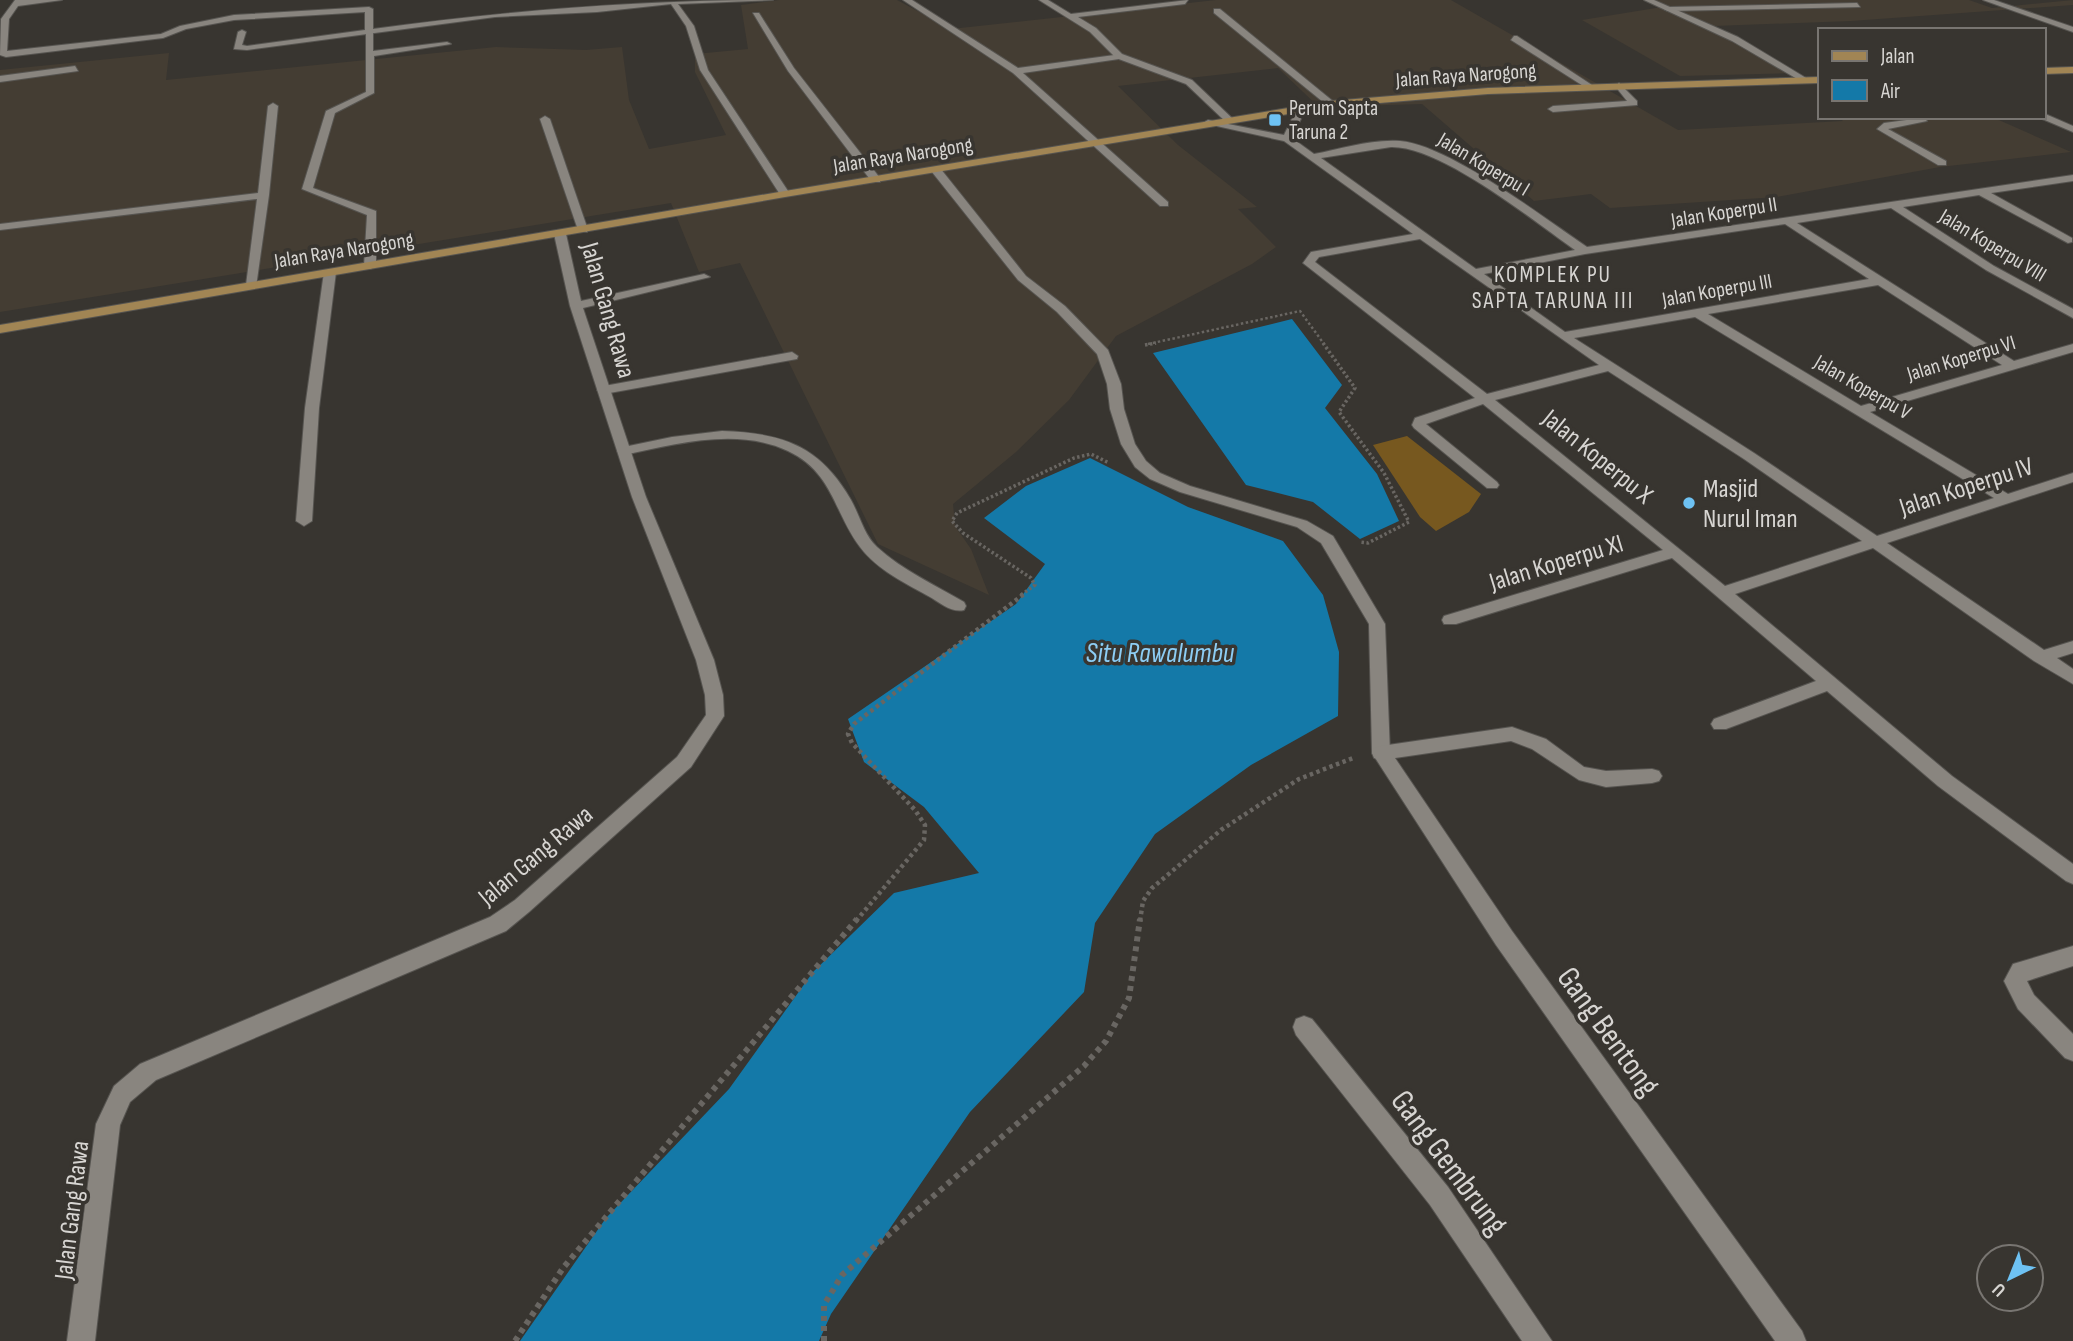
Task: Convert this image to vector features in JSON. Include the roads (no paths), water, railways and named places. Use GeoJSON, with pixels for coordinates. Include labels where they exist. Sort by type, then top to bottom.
{"type":"FeatureCollection","features":[{"type":"Feature","properties":{"kind":"main road"},"geometry":{"type":"LineString","coordinates":[[2045,71],[2073,70]]}},
{"type":"Feature","properties":{"kind":"main road","name":"Jalan Raya Narogong"},"geometry":{"type":"LineString","coordinates":[[0,329],[1301,108],[1488,91],[1818,80]]}},
{"type":"Feature","properties":{"kind":"street"},"geometry":{"type":"LineString","coordinates":[[58,0],[18,2],[4,24],[3,55],[159,37],[172,30],[200,23],[369,9],[370,93],[331,111],[307,189],[372,213],[370,266]]}},
{"type":"Feature","properties":{"kind":"street"},"geometry":{"type":"LineString","coordinates":[[305,13],[309,0]]}},
{"type":"Feature","properties":{"kind":"street"},"geometry":{"type":"LineString","coordinates":[[576,0],[579,11]]}},
{"type":"Feature","properties":{"kind":"street"},"geometry":{"type":"LineString","coordinates":[[242,32],[237,47],[244,48],[495,15],[579,11],[673,2],[769,0]]}},
{"type":"Feature","properties":{"kind":"street"},"geometry":{"type":"LineString","coordinates":[[907,0],[1016,71],[1164,204]]}},
{"type":"Feature","properties":{"kind":"street"},"geometry":{"type":"LineString","coordinates":[[1043,0],[1103,37],[1119,56]]}},
{"type":"Feature","properties":{"kind":"street"},"geometry":{"type":"LineString","coordinates":[[1648,0],[1735,39],[1807,81]]}},
{"type":"Feature","properties":{"kind":"street"},"geometry":{"type":"LineString","coordinates":[[1987,0],[2073,30]]}},
{"type":"Feature","properties":{"kind":"street"},"geometry":{"type":"LineString","coordinates":[[673,2],[690,26],[704,70],[785,194]]}},
{"type":"Feature","properties":{"kind":"street"},"geometry":{"type":"LineString","coordinates":[[1070,16],[1185,2]]}},
{"type":"Feature","properties":{"kind":"street"},"geometry":{"type":"LineString","coordinates":[[1668,9],[1857,5]]}},
{"type":"Feature","properties":{"kind":"street"},"geometry":{"type":"LineString","coordinates":[[1217,11],[1331,104]]}},
{"type":"Feature","properties":{"kind":"street"},"geometry":{"type":"LineString","coordinates":[[756,15],[791,69],[876,180]]}},
{"type":"Feature","properties":{"kind":"street"},"geometry":{"type":"LineString","coordinates":[[1514,38],[1591,87]]}},
{"type":"Feature","properties":{"kind":"street"},"geometry":{"type":"LineString","coordinates":[[369,54],[447,44]]}},
{"type":"Feature","properties":{"kind":"street"},"geometry":{"type":"LineString","coordinates":[[1016,71],[1119,56],[1189,82],[1229,120]]}},
{"type":"Feature","properties":{"kind":"street"},"geometry":{"type":"LineString","coordinates":[[0,79],[75,69]]}},
{"type":"Feature","properties":{"kind":"street"},"geometry":{"type":"LineString","coordinates":[[1553,109],[1634,103],[1619,86]]}},
{"type":"Feature","properties":{"kind":"street"},"geometry":{"type":"LineString","coordinates":[[252,285],[273,106]]}},
{"type":"Feature","properties":{"kind":"street"},"geometry":{"type":"LineString","coordinates":[[1287,139],[1301,108]]}},
{"type":"Feature","properties":{"kind":"street"},"geometry":{"type":"LineString","coordinates":[[2045,117],[2073,129]]}},
{"type":"Feature","properties":{"kind":"street"},"geometry":{"type":"LineString","coordinates":[[545,119],[583,230]]}},
{"type":"Feature","properties":{"kind":"street"},"geometry":{"type":"LineString","coordinates":[[1920,119],[1923,121],[1887,125],[1882,129],[1942,163]]}},
{"type":"Feature","properties":{"kind":"street"},"geometry":{"type":"LineString","coordinates":[[1208,123],[1287,139],[1563,336],[1874,541],[2073,678]]}},
{"type":"Feature","properties":{"kind":"street","name":"Jalan Koperpu I"},"geometry":{"type":"LineString","coordinates":[[1311,157],[1400,144],[1415,146],[1492,190],[1586,251]]}},
{"type":"Feature","properties":{"kind":"street"},"geometry":{"type":"LineString","coordinates":[[936,170],[1023,278],[1061,309],[1103,353],[1114,384],[1117,410],[1128,444],[1140,464],[1155,476],[1175,485],[1302,524],[1327,540],[1377,624],[1381,753],[1512,734],[1539,744],[1579,773],[1606,779],[1652,776]]}},
{"type":"Feature","properties":{"kind":"street","name":"Jalan Koperpu II"},"geometry":{"type":"LineString","coordinates":[[1473,273],[1586,251],[2073,178]]}},
{"type":"Feature","properties":{"kind":"street"},"geometry":{"type":"LineString","coordinates":[[1981,192],[2067,240]]}},
{"type":"Feature","properties":{"kind":"street"},"geometry":{"type":"LineString","coordinates":[[0,227],[264,195]]}},
{"type":"Feature","properties":{"kind":"street","name":"Jalan Koperpu VIII"},"geometry":{"type":"LineString","coordinates":[[1895,206],[1955,247],[2073,314]]}},
{"type":"Feature","properties":{"kind":"street"},"geometry":{"type":"LineString","coordinates":[[1787,221],[2011,365]]}},
{"type":"Feature","properties":{"kind":"street","name":"Jalan Gang Rawa"},"geometry":{"type":"LineString","coordinates":[[80,1341],[108,1124],[122,1094],[148,1072],[498,924],[684,762],[715,716],[714,695],[705,660],[639,497],[576,306],[560,234]]}},
{"type":"Feature","properties":{"kind":"street","name":"Jalan Koperpu X"},"geometry":{"type":"LineString","coordinates":[[1420,236],[1315,254],[1309,263],[1485,399],[1675,552],[1945,780],[2073,876]]}},
{"type":"Feature","properties":{"kind":"street"},"geometry":{"type":"LineString","coordinates":[[304,521],[312,408],[330,272]]}},
{"type":"Feature","properties":{"kind":"street"},"geometry":{"type":"LineString","coordinates":[[576,306],[704,277]]}},
{"type":"Feature","properties":{"kind":"street","name":"Jalan Koperpu III"},"geometry":{"type":"LineString","coordinates":[[1563,336],[1878,281]]}},
{"type":"Feature","properties":{"kind":"street","name":"Jalan Koperpu V"},"geometry":{"type":"LineString","coordinates":[[1697,313],[2006,499]]}},
{"type":"Feature","properties":{"kind":"street","name":"Jalan Koperpu VI"},"geometry":{"type":"LineString","coordinates":[[1861,410],[2073,348]]}},
{"type":"Feature","properties":{"kind":"street"},"geometry":{"type":"LineString","coordinates":[[604,390],[792,356]]}},
{"type":"Feature","properties":{"kind":"street"},"geometry":{"type":"LineString","coordinates":[[1492,485],[1419,425],[1420,421],[1485,399],[1611,366]]}},
{"type":"Feature","properties":{"kind":"street"},"geometry":{"type":"LineString","coordinates":[[624,450],[680,439],[738,435],[765,437],[790,446],[817,463],[841,494],[860,535],[871,550],[958,606]]}},
{"type":"Feature","properties":{"kind":"street","name":"Jalan Koperpu IV"},"geometry":{"type":"LineString","coordinates":[[1723,592],[2073,477]]}},
{"type":"Feature","properties":{"kind":"street","name":"Jalan Koperpu XI"},"geometry":{"type":"LineString","coordinates":[[1450,620],[1675,552]]}},
{"type":"Feature","properties":{"kind":"street"},"geometry":{"type":"LineString","coordinates":[[2040,657],[2073,647]]}},
{"type":"Feature","properties":{"kind":"street"},"geometry":{"type":"LineString","coordinates":[[1720,724],[1829,683]]}},
{"type":"Feature","properties":{"kind":"street","name":"Gang Bentong"},"geometry":{"type":"LineString","coordinates":[[1381,753],[1504,939],[1792,1341]]}},
{"type":"Feature","properties":{"kind":"street"},"geometry":{"type":"LineString","coordinates":[[2073,956],[2021,971],[2015,981],[2026,1002],[2073,1050]]}},
{"type":"Feature","properties":{"kind":"street","name":"Gang Gembrung"},"geometry":{"type":"LineString","coordinates":[[1304,1027],[1439,1196],[1538,1341]]}},
{"type":"Feature","properties":{"kind":"water"},"geometry":{"type":"Polygon","coordinates":[[[1292,319],[1342,385],[1325,408],[1377,474],[1399,521],[1360,539],[1313,502],[1246,485],[1153,353],[1292,319]]]}},
{"type":"Feature","properties":{"kind":"water","name":"Situ Rawalumbu"},"geometry":{"type":"Polygon","coordinates":[[[1090,458],[1188,507],[1283,541],[1323,595],[1339,652],[1338,716],[1251,765],[1155,834],[1095,923],[1084,992],[970,1112],[831,1314],[819,1341],[520,1341],[606,1218],[729,1089],[813,972],[894,893],[979,873],[924,807],[864,762],[848,719],[1016,604],[1045,564],[984,518],[1026,486],[1090,458]]]}},
{"type":"Feature","properties":{"kind":"place","name":"Perum Sapta Taruna 2"},"geometry":{"type":"Point","coordinates":[1275,120]}},
{"type":"Feature","properties":{"kind":"place","name":"Masjid Nurul Iman"},"geometry":{"type":"Point","coordinates":[1689,503]}},
{"type":"Feature","properties":{"kind":"district","name":"KOMPLEK PU SAPTA TARUNA III"},"geometry":{"type":"Point","coordinates":[1553,287]}}]}
